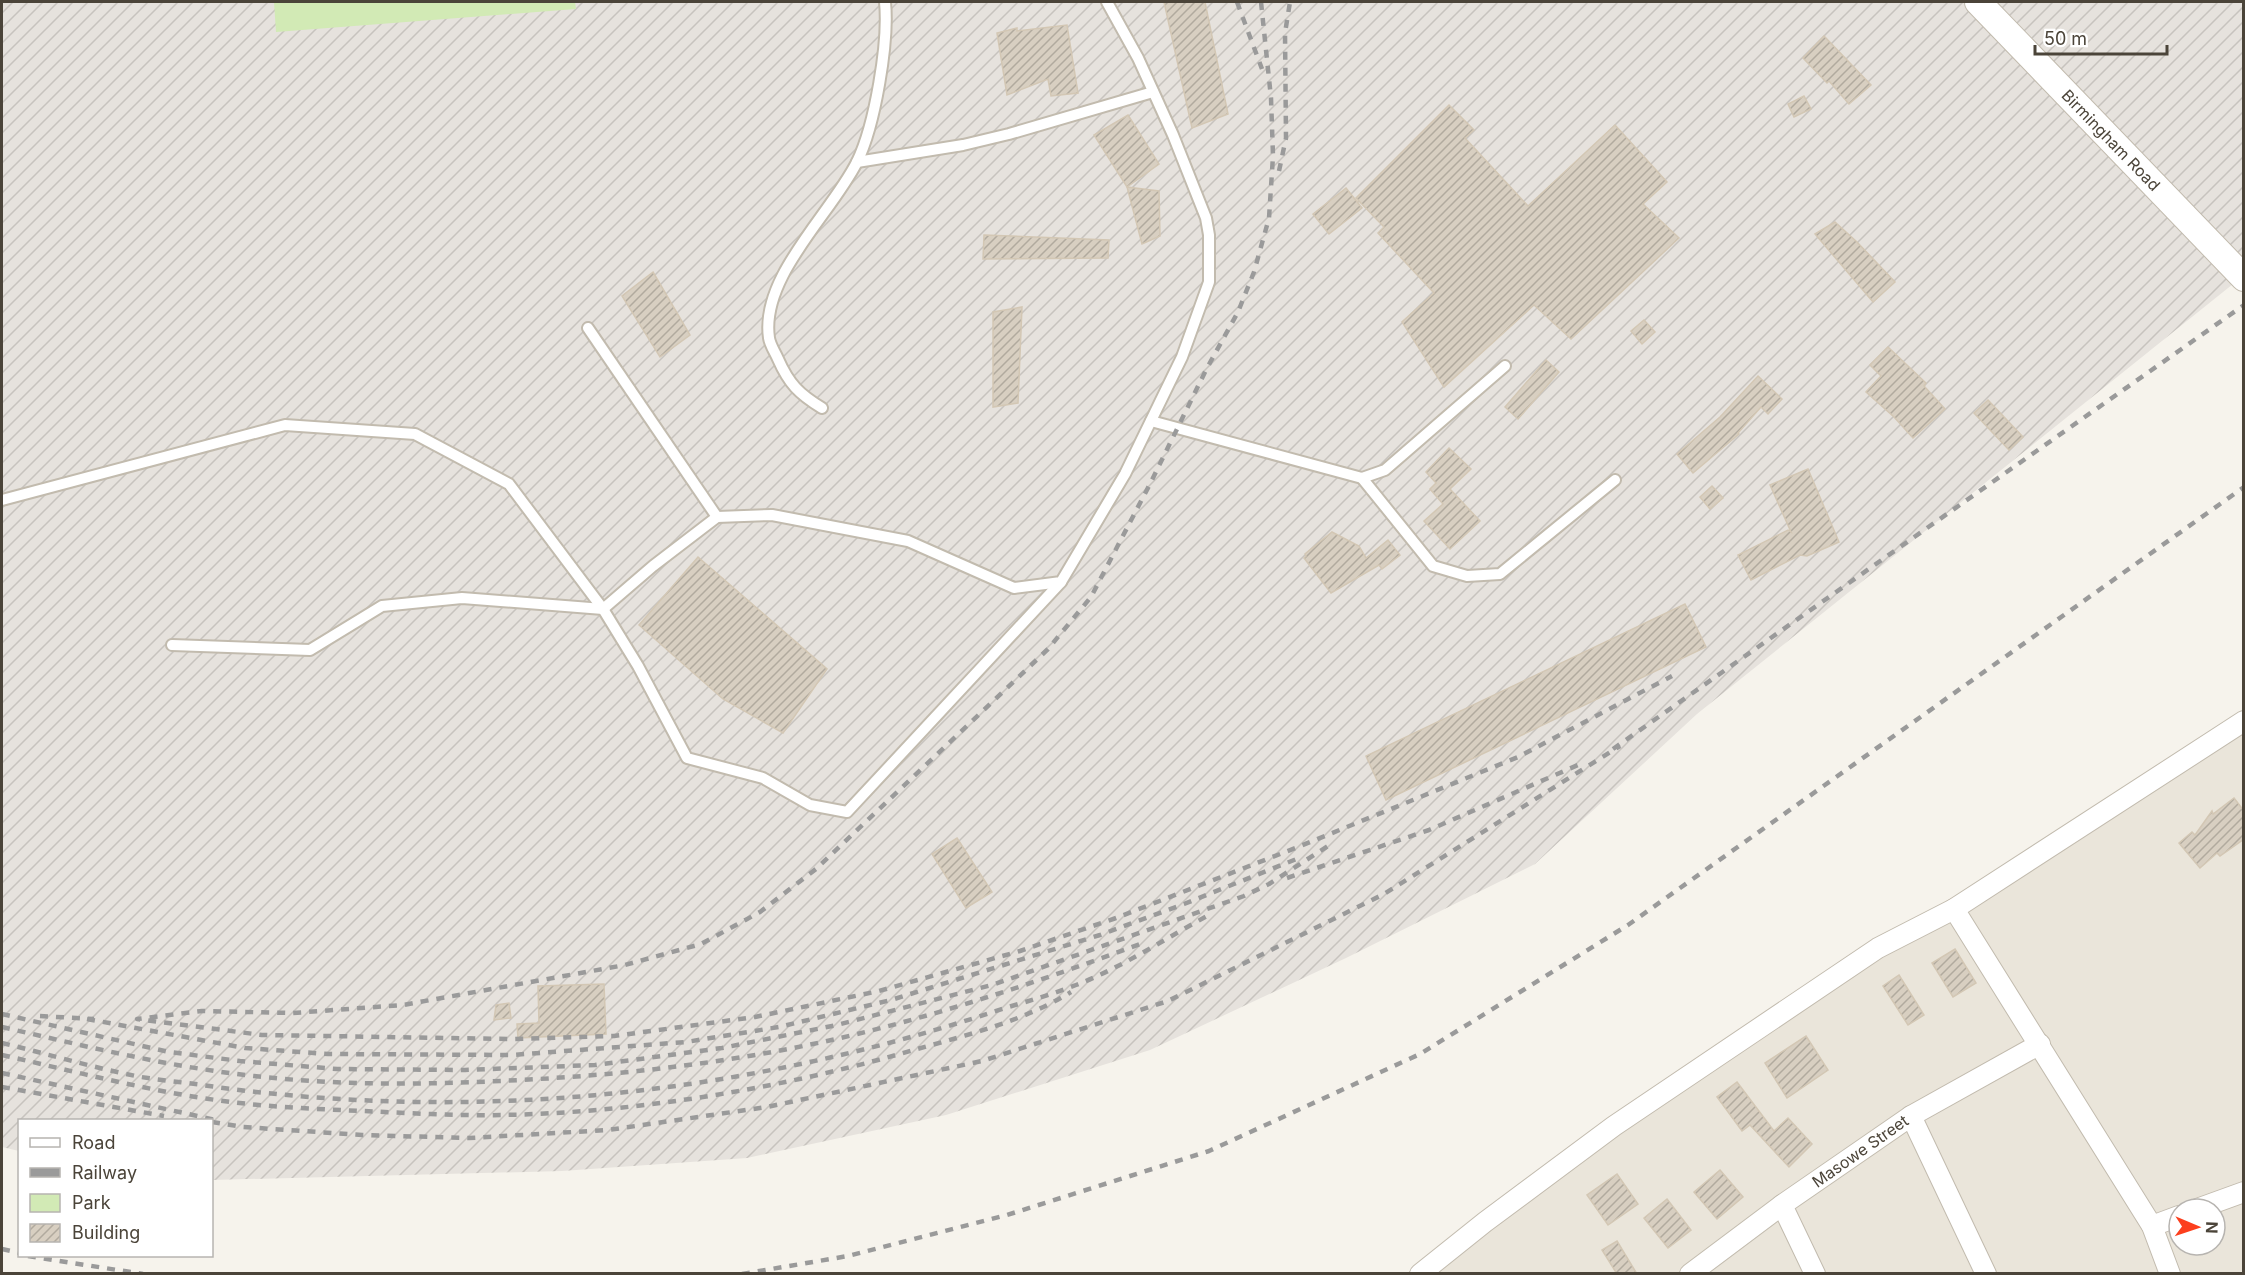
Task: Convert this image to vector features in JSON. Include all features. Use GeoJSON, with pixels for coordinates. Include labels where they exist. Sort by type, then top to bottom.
{"type":"FeatureCollection","features":[{"type":"Feature","properties":{"kind":"street","name":"Birmingham Road"},"geometry":{"type":"LineString","coordinates":[[1978,2],[2244,278]]}},
{"type":"Feature","properties":{"kind":"street"},"geometry":{"type":"LineString","coordinates":[[1420,1274],[1485,1222],[1614,1126],[1878,948],[1954,909],[2244,721]]}},
{"type":"Feature","properties":{"kind":"street"},"geometry":{"type":"LineString","coordinates":[[1954,909],[2152,1226],[2170,1274]]}},
{"type":"Feature","properties":{"kind":"street","name":"Masowe Street"},"geometry":{"type":"LineString","coordinates":[[1690,1274],[1782,1205],[1911,1116],[2040,1044]]}},
{"type":"Feature","properties":{"kind":"street"},"geometry":{"type":"LineString","coordinates":[[1911,1116],[1986,1274]]}},
{"type":"Feature","properties":{"kind":"street"},"geometry":{"type":"LineString","coordinates":[[2227,1198],[2244,1191]]}},
{"type":"Feature","properties":{"kind":"street"},"geometry":{"type":"LineString","coordinates":[[1782,1205],[1815,1274]]}},
{"type":"Feature","properties":{"kind":"street"},"geometry":{"type":"LineString","coordinates":[[2152,1226],[2167,1220]]}},
{"type":"Feature","properties":{"kind":"lane"},"geometry":{"type":"LineString","coordinates":[[822,408],[802,396],[783,372],[769,339],[768,316],[774,292],[784,273],[857,162],[870,124],[880,77],[885,2]]}},
{"type":"Feature","properties":{"kind":"lane"},"geometry":{"type":"LineString","coordinates":[[2,500],[285,425],[415,434],[509,484],[603,609],[638,666],[687,758],[763,778],[810,805],[847,812],[1061,582],[1125,474],[1182,357],[1202,305],[1209,282],[1210,257],[1206,218],[1154,92],[1107,2]]}},
{"type":"Feature","properties":{"kind":"lane"},"geometry":{"type":"LineString","coordinates":[[857,162],[963,146],[1154,92]]}},
{"type":"Feature","properties":{"kind":"lane"},"geometry":{"type":"LineString","coordinates":[[588,328],[717,517]]}},
{"type":"Feature","properties":{"kind":"lane"},"geometry":{"type":"LineString","coordinates":[[1151,421],[1362,478],[1385,470],[1505,366]]}},
{"type":"Feature","properties":{"kind":"lane"},"geometry":{"type":"LineString","coordinates":[[1362,478],[1433,566],[1467,576],[1500,574],[1615,480]]}},
{"type":"Feature","properties":{"kind":"lane"},"geometry":{"type":"LineString","coordinates":[[171,645],[310,650],[382,606],[462,598],[603,609],[653,566],[717,517],[772,515],[908,541],[1014,588],[1061,582]]}},
{"type":"Feature","properties":{"kind":"shaded area"},"geometry":{"type":"Polygon","coordinates":[[[2,2],[2243,2],[2243,276],[1697,714],[1535,864],[1346,958],[1150,1050],[946,1115],[747,1158],[562,1171],[213,1180],[213,1119],[18,1119],[18,1151],[2,1147],[2,2]]]}},
{"type":"Feature","properties":{"kind":"shaded area"},"geometry":{"type":"Polygon","coordinates":[[[2243,724],[2243,1273],[1432,1274],[1655,1101],[2243,724]]]}},
{"type":"Feature","properties":{"kind":"green space"},"geometry":{"type":"Polygon","coordinates":[[[274,2],[575,2],[576,9],[276,32],[274,2]]]}},
{"type":"Feature","properties":{"kind":"building"},"geometry":{"type":"Polygon","coordinates":[[[1164,2],[1205,2],[1228,114],[1192,128],[1164,2]]]}},
{"type":"Feature","properties":{"kind":"building"},"geometry":{"type":"Polygon","coordinates":[[[1067,25],[1078,93],[1051,96],[1048,79],[1007,95],[997,33],[1017,28],[1017,31],[1067,25]]]}},
{"type":"Feature","properties":{"kind":"building"},"geometry":{"type":"Polygon","coordinates":[[[1824,36],[1871,85],[1849,104],[1829,81],[1827,83],[1803,58],[1824,36]]]}},
{"type":"Feature","properties":{"kind":"building"},"geometry":{"type":"Polygon","coordinates":[[[1804,96],[1811,109],[1794,117],[1788,104],[1804,96]]]}},
{"type":"Feature","properties":{"kind":"building"},"geometry":{"type":"Polygon","coordinates":[[[1449,105],[1474,130],[1465,138],[1528,206],[1615,125],[1667,182],[1643,204],[1679,238],[1571,339],[1534,305],[1444,387],[1402,322],[1434,293],[1378,233],[1384,227],[1356,198],[1449,105]]]}},
{"type":"Feature","properties":{"kind":"building"},"geometry":{"type":"Polygon","coordinates":[[[1128,115],[1159,164],[1127,187],[1094,135],[1128,115]]]}},
{"type":"Feature","properties":{"kind":"building"},"geometry":{"type":"Polygon","coordinates":[[[1127,187],[1159,191],[1160,236],[1142,244],[1127,187]]]}},
{"type":"Feature","properties":{"kind":"building"},"geometry":{"type":"Polygon","coordinates":[[[1346,188],[1362,208],[1329,234],[1313,214],[1346,188]]]}},
{"type":"Feature","properties":{"kind":"building"},"geometry":{"type":"Polygon","coordinates":[[[1835,222],[1895,282],[1873,302],[1815,234],[1835,222]]]}},
{"type":"Feature","properties":{"kind":"building"},"geometry":{"type":"Polygon","coordinates":[[[984,235],[1109,240],[1108,258],[983,259],[984,235]]]}},
{"type":"Feature","properties":{"kind":"building"},"geometry":{"type":"Polygon","coordinates":[[[653,272],[690,335],[660,357],[622,296],[653,272]]]}},
{"type":"Feature","properties":{"kind":"building"},"geometry":{"type":"Polygon","coordinates":[[[1022,307],[1018,403],[993,407],[993,312],[1022,307]]]}},
{"type":"Feature","properties":{"kind":"building"},"geometry":{"type":"Polygon","coordinates":[[[1644,320],[1655,332],[1642,344],[1631,331],[1644,320]]]}},
{"type":"Feature","properties":{"kind":"building"},"geometry":{"type":"Polygon","coordinates":[[[1888,347],[1926,383],[1924,386],[1945,409],[1913,438],[1866,392],[1881,376],[1870,365],[1888,347]]]}},
{"type":"Feature","properties":{"kind":"building"},"geometry":{"type":"Polygon","coordinates":[[[1546,360],[1559,372],[1518,419],[1505,407],[1546,360]]]}},
{"type":"Feature","properties":{"kind":"building"},"geometry":{"type":"Polygon","coordinates":[[[1758,376],[1782,399],[1768,414],[1761,407],[1739,434],[1693,473],[1677,454],[1720,417],[1758,376]]]}},
{"type":"Feature","properties":{"kind":"building"},"geometry":{"type":"Polygon","coordinates":[[[1988,400],[2023,437],[2009,450],[1974,413],[1988,400]]]}},
{"type":"Feature","properties":{"kind":"building"},"geometry":{"type":"Polygon","coordinates":[[[1449,448],[1471,469],[1450,489],[1480,521],[1450,549],[1424,521],[1443,504],[1430,489],[1436,483],[1426,472],[1449,448]]]}},
{"type":"Feature","properties":{"kind":"building"},"geometry":{"type":"Polygon","coordinates":[[[1808,469],[1839,542],[1807,556],[1800,555],[1751,580],[1738,555],[1788,530],[1791,532],[1770,485],[1808,469]]]}},
{"type":"Feature","properties":{"kind":"building"},"geometry":{"type":"Polygon","coordinates":[[[1712,486],[1723,498],[1710,509],[1700,497],[1712,486]]]}},
{"type":"Feature","properties":{"kind":"building"},"geometry":{"type":"Polygon","coordinates":[[[1332,532],[1359,546],[1366,558],[1388,540],[1400,555],[1382,569],[1379,565],[1331,593],[1304,558],[1305,554],[1332,532]]]}},
{"type":"Feature","properties":{"kind":"building"},"geometry":{"type":"Polygon","coordinates":[[[698,557],[827,669],[783,733],[723,699],[639,625],[698,557]]]}},
{"type":"Feature","properties":{"kind":"building"},"geometry":{"type":"Polygon","coordinates":[[[1685,604],[1706,647],[1386,800],[1366,756],[1685,604]]]}},
{"type":"Feature","properties":{"kind":"building"},"geometry":{"type":"Polygon","coordinates":[[[2234,798],[2244,811],[2244,839],[2220,856],[2217,853],[2200,868],[2179,843],[2192,832],[2195,835],[2212,811],[2213,814],[2234,798]]]}},
{"type":"Feature","properties":{"kind":"building"},"geometry":{"type":"Polygon","coordinates":[[[957,838],[992,892],[966,908],[932,854],[957,838]]]}},
{"type":"Feature","properties":{"kind":"building"},"geometry":{"type":"Polygon","coordinates":[[[1955,949],[1976,983],[1953,997],[1932,963],[1955,949]]]}},
{"type":"Feature","properties":{"kind":"building"},"geometry":{"type":"Polygon","coordinates":[[[1899,975],[1924,1015],[1908,1025],[1883,986],[1899,975]]]}},
{"type":"Feature","properties":{"kind":"building"},"geometry":{"type":"Polygon","coordinates":[[[604,984],[606,1034],[518,1038],[517,1024],[539,1023],[538,986],[604,984]]]}},
{"type":"Feature","properties":{"kind":"building"},"geometry":{"type":"Polygon","coordinates":[[[509,1003],[511,1018],[494,1020],[496,1005],[509,1003]]]}},
{"type":"Feature","properties":{"kind":"building"},"geometry":{"type":"Polygon","coordinates":[[[1806,1036],[1828,1070],[1787,1098],[1765,1063],[1806,1036]]]}},
{"type":"Feature","properties":{"kind":"building"},"geometry":{"type":"Polygon","coordinates":[[[1737,1082],[1774,1131],[1788,1118],[1812,1144],[1789,1167],[1750,1125],[1742,1131],[1717,1097],[1737,1082]]]}},
{"type":"Feature","properties":{"kind":"building"},"geometry":{"type":"Polygon","coordinates":[[[1720,1170],[1743,1197],[1717,1219],[1694,1192],[1720,1170]]]}},
{"type":"Feature","properties":{"kind":"building"},"geometry":{"type":"Polygon","coordinates":[[[1617,1174],[1638,1204],[1608,1225],[1587,1195],[1617,1174]]]}},
{"type":"Feature","properties":{"kind":"building"},"geometry":{"type":"Polygon","coordinates":[[[1667,1199],[1691,1230],[1668,1248],[1644,1218],[1667,1199]]]}},
{"type":"Feature","properties":{"kind":"building"},"geometry":{"type":"Polygon","coordinates":[[[1617,1241],[1637,1274],[1617,1274],[1602,1250],[1617,1241]]]}},
{"type":"Feature","properties":{"kind":"railway"},"geometry":{"type":"LineString","coordinates":[[1237,2],[1262,69]]}},
{"type":"Feature","properties":{"kind":"railway"},"geometry":{"type":"LineString","coordinates":[[1261,2],[1271,98],[1273,156],[1269,218],[1254,272],[1238,312],[1206,370],[1151,482],[1091,597],[1048,649],[816,869],[760,912],[701,944],[625,965],[403,1005],[293,1013],[202,1011],[137,1019],[262,1035],[511,1039],[614,1036],[755,1017],[879,991],[1020,951],[1116,918],[1298,847],[1518,757],[1672,676]]}},
{"type":"Feature","properties":{"kind":"railway"},"geometry":{"type":"LineString","coordinates":[[1279,171],[1286,138],[1285,33],[1290,2]]}},
{"type":"Feature","properties":{"kind":"railway"},"geometry":{"type":"LineString","coordinates":[[1613,749],[2244,305]]}},
{"type":"Feature","properties":{"kind":"railway"},"geometry":{"type":"LineString","coordinates":[[742,1274],[848,1256],[1007,1215],[1209,1151],[1420,1054],[1628,925],[2244,487]]}},
{"type":"Feature","properties":{"kind":"railway"},"geometry":{"type":"LineString","coordinates":[[213,1122],[243,1127],[362,1135],[469,1138],[608,1130],[767,1107],[982,1061],[1168,1001],[1384,894],[1620,746]]}},
{"type":"Feature","properties":{"kind":"railway"},"geometry":{"type":"LineString","coordinates":[[1287,878],[1429,830],[1578,765]]}},
{"type":"Feature","properties":{"kind":"railway"},"geometry":{"type":"LineString","coordinates":[[2,1014],[169,1052],[240,1061],[337,1069],[465,1070],[595,1065],[722,1048],[837,1025],[992,985],[1244,896],[1269,884],[1328,846]]}},
{"type":"Feature","properties":{"kind":"railway"},"geometry":{"type":"LineString","coordinates":[[87,1019],[245,1048],[328,1054],[512,1055],[686,1042],[779,1027],[891,1000],[1100,935],[1299,858]]}},
{"type":"Feature","properties":{"kind":"railway"},"geometry":{"type":"LineString","coordinates":[[2,1043],[141,1077],[316,1097],[416,1102],[516,1100],[615,1093],[714,1080],[811,1062],[909,1038],[1076,985],[1127,961],[1209,915]]}},
{"type":"Feature","properties":{"kind":"railway"},"geometry":{"type":"LineString","coordinates":[[2,1027],[159,1062],[285,1079],[408,1084],[585,1076],[711,1062],[794,1048],[875,1030],[991,996],[1143,943]]}},
{"type":"Feature","properties":{"kind":"railway"},"geometry":{"type":"LineString","coordinates":[[2,1055],[162,1091],[253,1104],[450,1115],[550,1113],[600,1110],[700,1097],[751,1089],[849,1068],[1008,1022],[1071,992]]}},
{"type":"Feature","properties":{"kind":"railway"},"geometry":{"type":"LineString","coordinates":[[40,1016],[94,1019]]}},
{"type":"Feature","properties":{"kind":"railway"},"geometry":{"type":"LineString","coordinates":[[2,1073],[211,1119]]}},
{"type":"Feature","properties":{"kind":"railway"},"geometry":{"type":"LineString","coordinates":[[2,1087],[164,1116]]}},
{"type":"Feature","properties":{"kind":"railway"},"geometry":{"type":"LineString","coordinates":[[213,1119],[220,1121]]}},
{"type":"Feature","properties":{"kind":"railway"},"geometry":{"type":"LineString","coordinates":[[2,1249],[18,1253]]}},
{"type":"Feature","properties":{"kind":"railway"},"geometry":{"type":"LineString","coordinates":[[34,1257],[143,1274]]}}]}
